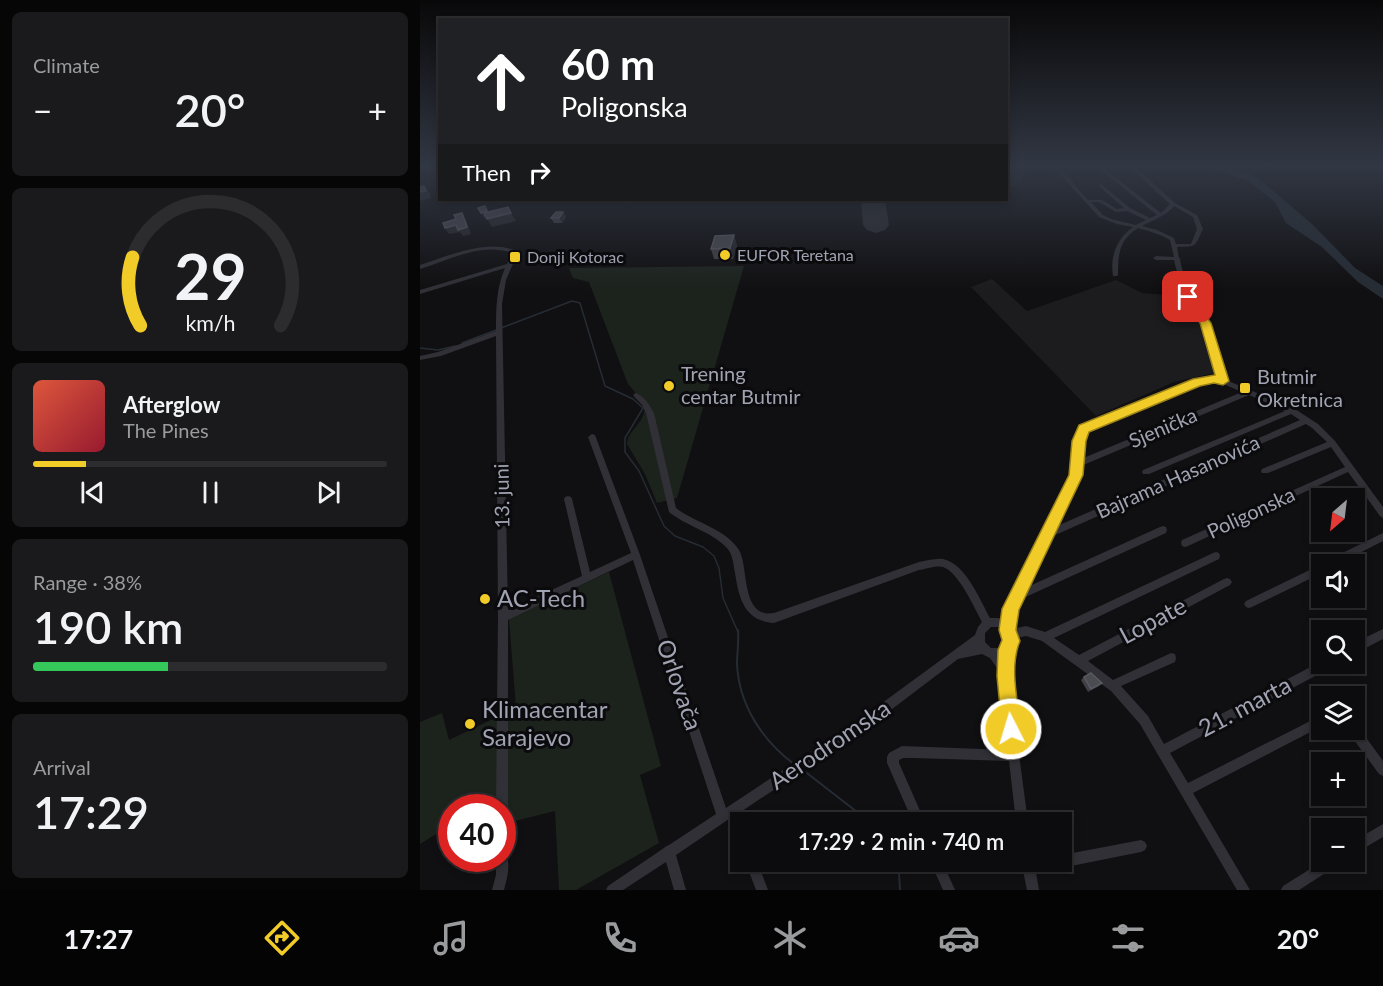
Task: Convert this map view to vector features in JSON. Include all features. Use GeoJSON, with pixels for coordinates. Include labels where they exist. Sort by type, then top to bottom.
{"type":"FeatureCollection","features":[{"type":"Feature","properties":{"kind":"street"},"geometry":{"type":"LineString","coordinates":[[1094,208],[1104,218],[1168,236],[1175,246],[1185,293],[1205,323],[1223,381]]}},
{"type":"Feature","properties":{"kind":"street"},"geometry":{"type":"LineString","coordinates":[[1110,208],[1116,212],[1128,209],[1150,220]]}},
{"type":"Feature","properties":{"kind":"street"},"geometry":{"type":"LineString","coordinates":[[1151,208],[1161,215]]}},
{"type":"Feature","properties":{"kind":"street"},"geometry":{"type":"LineString","coordinates":[[1115,275],[1116,248],[1138,226],[1161,215],[1169,208]]}},
{"type":"Feature","properties":{"kind":"street"},"geometry":{"type":"LineString","coordinates":[[1175,246],[1193,245],[1200,229],[1195,216],[1179,208]]}},
{"type":"Feature","properties":{"kind":"street"},"geometry":{"type":"LineString","coordinates":[[420,267],[494,248],[515,252],[510,265],[420,292]]}},
{"type":"Feature","properties":{"kind":"street"},"geometry":{"type":"LineString","coordinates":[[1156,258],[1178,259]]}},
{"type":"Feature","properties":{"kind":"street","name":"13. juni"},"geometry":{"type":"LineString","coordinates":[[502,794],[500,292],[510,265]]}},
{"type":"Feature","properties":{"kind":"street"},"geometry":{"type":"LineString","coordinates":[[420,358],[439,354],[500,329]]}},
{"type":"Feature","properties":{"kind":"street"},"geometry":{"type":"LineString","coordinates":[[988,652],[1006,650],[1010,646],[1010,609],[1050,533],[1076,475],[1079,441],[1084,429],[1198,382],[1214,379],[1223,381],[1292,411],[1307,420],[1332,443],[1383,514]]}},
{"type":"Feature","properties":{"kind":"street","name":"Sjenička"},"geometry":{"type":"LineString","coordinates":[[1077,464],[1249,392]]}},
{"type":"Feature","properties":{"kind":"street"},"geometry":{"type":"LineString","coordinates":[[636,395],[645,403],[650,413],[672,510],[722,537],[732,546],[736,553],[748,605],[756,616],[774,618],[919,566],[943,563],[954,568],[993,623],[1009,633],[1026,631],[1045,637],[1113,685],[1144,720],[1244,890]]}},
{"type":"Feature","properties":{"kind":"street"},"geometry":{"type":"LineString","coordinates":[[1146,472],[1292,411]]}},
{"type":"Feature","properties":{"kind":"street","name":"Bajrama Hasanovića"},"geometry":{"type":"LineString","coordinates":[[1050,533],[1307,420]]}},
{"type":"Feature","properties":{"kind":"street","name":"Orlovača"},"geometry":{"type":"LineString","coordinates":[[592,437],[730,816]]}},
{"type":"Feature","properties":{"kind":"street"},"geometry":{"type":"LineString","coordinates":[[1265,471],[1332,443]]}},
{"type":"Feature","properties":{"kind":"street","name":"Poligonska"},"geometry":{"type":"LineString","coordinates":[[1185,543],[1349,468]]}},
{"type":"Feature","properties":{"kind":"street"},"geometry":{"type":"LineString","coordinates":[[568,499],[587,577]]}},
{"type":"Feature","properties":{"kind":"street"},"geometry":{"type":"LineString","coordinates":[[1015,597],[1163,530]]}},
{"type":"Feature","properties":{"kind":"street"},"geometry":{"type":"LineString","coordinates":[[1349,554],[1383,537]]}},
{"type":"Feature","properties":{"kind":"street"},"geometry":{"type":"LineString","coordinates":[[503,617],[636,555]]}},
{"type":"Feature","properties":{"kind":"street"},"geometry":{"type":"LineString","coordinates":[[1045,637],[1216,556]]}},
{"type":"Feature","properties":{"kind":"street"},"geometry":{"type":"LineString","coordinates":[[1249,604],[1311,573]]}},
{"type":"Feature","properties":{"kind":"street","name":"Lopate"},"geometry":{"type":"LineString","coordinates":[[1080,660],[1227,582]]}},
{"type":"Feature","properties":{"kind":"street"},"geometry":{"type":"LineString","coordinates":[[1006,676],[978,638],[980,630],[1010,609]]}},
{"type":"Feature","properties":{"kind":"street"},"geometry":{"type":"LineString","coordinates":[[1365,643],[1383,634]]}},
{"type":"Feature","properties":{"kind":"street","name":"Aerodromska"},"geometry":{"type":"LineString","coordinates":[[612,890],[818,754],[958,656],[978,638]]}},
{"type":"Feature","properties":{"kind":"street"},"geometry":{"type":"LineString","coordinates":[[1006,650],[1006,676],[1021,812]]}},
{"type":"Feature","properties":{"kind":"street","name":"Aerodromska"},"geometry":{"type":"LineString","coordinates":[[958,656],[988,652]]}},
{"type":"Feature","properties":{"kind":"street"},"geometry":{"type":"LineString","coordinates":[[1113,685],[1171,658]]}},
{"type":"Feature","properties":{"kind":"street","name":"21. marta"},"geometry":{"type":"LineString","coordinates":[[1163,751],[1311,672]]}},
{"type":"Feature","properties":{"kind":"street"},"geometry":{"type":"LineString","coordinates":[[1185,791],[1311,726]]}},
{"type":"Feature","properties":{"kind":"street"},"geometry":{"type":"LineString","coordinates":[[1361,740],[1383,770]]}},
{"type":"Feature","properties":{"kind":"street"},"geometry":{"type":"LineString","coordinates":[[915,812],[893,764],[893,757],[902,752],[1014,756]]}},
{"type":"Feature","properties":{"kind":"street"},"geometry":{"type":"LineString","coordinates":[[1365,841],[1383,830]]}},
{"type":"Feature","properties":{"kind":"street"},"geometry":{"type":"LineString","coordinates":[[1072,857],[1141,846]]}},
{"type":"Feature","properties":{"kind":"street"},"geometry":{"type":"LineString","coordinates":[[669,851],[680,890]]}},
{"type":"Feature","properties":{"kind":"street"},"geometry":{"type":"LineString","coordinates":[[498,890],[502,872]]}},
{"type":"Feature","properties":{"kind":"street"},"geometry":{"type":"LineString","coordinates":[[755,872],[762,890]]}},
{"type":"Feature","properties":{"kind":"street"},"geometry":{"type":"LineString","coordinates":[[941,872],[949,890]]}},
{"type":"Feature","properties":{"kind":"street"},"geometry":{"type":"LineString","coordinates":[[1029,872],[1033,890]]}},
{"type":"Feature","properties":{"kind":"street"},"geometry":{"type":"LineString","coordinates":[[1287,890],[1316,872]]}},
{"type":"Feature","properties":{"kind":"shaded area"},"geometry":{"type":"Polygon","coordinates":[[[1278,208],[1293,208],[1312,224],[1355,268],[1383,286],[1383,299],[1358,282],[1322,247],[1286,223],[1278,208]]]}},
{"type":"Feature","properties":{"kind":"shaded area","name":"Trening centar Butmir"},"geometry":{"type":"Polygon","coordinates":[[[744,266],[677,498],[657,503],[645,474],[627,444],[630,434],[643,417],[644,406],[634,397],[635,392],[628,384],[589,282],[573,278],[569,268],[744,266]]]}},
{"type":"Feature","properties":{"kind":"shaded area"},"geometry":{"type":"Polygon","coordinates":[[[992,279],[1027,311],[1116,280],[1142,293],[1181,296],[1196,313],[1214,373],[1174,382],[1096,416],[971,287],[992,279]]]}},
{"type":"Feature","properties":{"kind":"shaded area"},"geometry":{"type":"Polygon","coordinates":[[[609,572],[661,766],[640,775],[659,843],[576,890],[559,890],[555,811],[516,821],[516,794],[438,794],[438,833],[420,844],[420,722],[442,713],[449,740],[516,708],[509,619],[609,572]]]}},
{"type":"Feature","properties":{"kind":"building"},"geometry":{"type":"Polygon","coordinates":[[[478,208],[486,208],[487,211],[481,213],[478,208]]]}},
{"type":"Feature","properties":{"kind":"building"},"geometry":{"type":"Polygon","coordinates":[[[508,208],[511,213],[487,219],[484,213],[508,208]]]}},
{"type":"Feature","properties":{"kind":"building"},"geometry":{"type":"Polygon","coordinates":[[[556,212],[563,212],[559,218],[551,218],[556,212]]]}},
{"type":"Feature","properties":{"kind":"building"},"geometry":{"type":"Polygon","coordinates":[[[462,213],[467,227],[458,230],[456,225],[445,228],[443,223],[456,219],[454,215],[462,213]]]}},
{"type":"Feature","properties":{"kind":"building"},"geometry":{"type":"Polygon","coordinates":[[[734,235],[730,248],[711,249],[715,236],[734,235]]]}},
{"type":"Feature","properties":{"kind":"building"},"geometry":{"type":"Polygon","coordinates":[[[1091,673],[1102,683],[1091,689],[1084,677],[1091,673]]]}},
{"type":"Feature","properties":{"kind":"waterway"},"geometry":{"type":"LineString","coordinates":[[501,328],[572,301],[580,303],[605,386],[633,399],[643,408],[625,438],[625,452],[639,471],[664,526],[675,536],[703,547],[714,556],[719,568],[723,598],[738,632]]}},
{"type":"Feature","properties":{"kind":"waterway"},"geometry":{"type":"LineString","coordinates":[[462,343],[496,330]]}},
{"type":"Feature","properties":{"kind":"waterway"},"geometry":{"type":"LineString","coordinates":[[420,348],[438,350],[455,346]]}},
{"type":"Feature","properties":{"kind":"waterway"},"geometry":{"type":"LineString","coordinates":[[738,632],[737,664],[742,694],[747,707],[762,733],[794,764]]}},
{"type":"Feature","properties":{"kind":"waterway"},"geometry":{"type":"LineString","coordinates":[[803,770],[857,812]]}},
{"type":"Feature","properties":{"kind":"waterway"},"geometry":{"type":"LineString","coordinates":[[899,872],[900,890]]}},
{"type":"Feature","properties":{"kind":"runway"},"geometry":{"type":"LineString","coordinates":[[874,208],[876,225]]}},
{"type":"Feature","properties":{"kind":"place","name":"EUFOR Teretana"},"geometry":{"type":"Point","coordinates":[725,255]}},
{"type":"Feature","properties":{"kind":"place","name":"Donji Kotorac"},"geometry":{"type":"Point","coordinates":[515,257]}},
{"type":"Feature","properties":{"kind":"place","name":"Trening centar Butmir"},"geometry":{"type":"Point","coordinates":[669,386]}},
{"type":"Feature","properties":{"kind":"place","name":"Butmir Okretnica"},"geometry":{"type":"Point","coordinates":[1245,388]}},
{"type":"Feature","properties":{"kind":"place","name":"AC-Tech"},"geometry":{"type":"Point","coordinates":[485,599]}},
{"type":"Feature","properties":{"kind":"place","name":"Klimacentar Sarajevo"},"geometry":{"type":"Point","coordinates":[470,724]}},
{"type":"Feature","properties":{"kind":"route"},"geometry":{"type":"LineString","coordinates":[[1011,729],[1006,676],[1006,650],[1011,641],[1008,630],[1010,609],[1050,533],[1076,475],[1079,441],[1084,429],[1198,382],[1214,379],[1223,381],[1205,323],[1188,297]]}}]}
